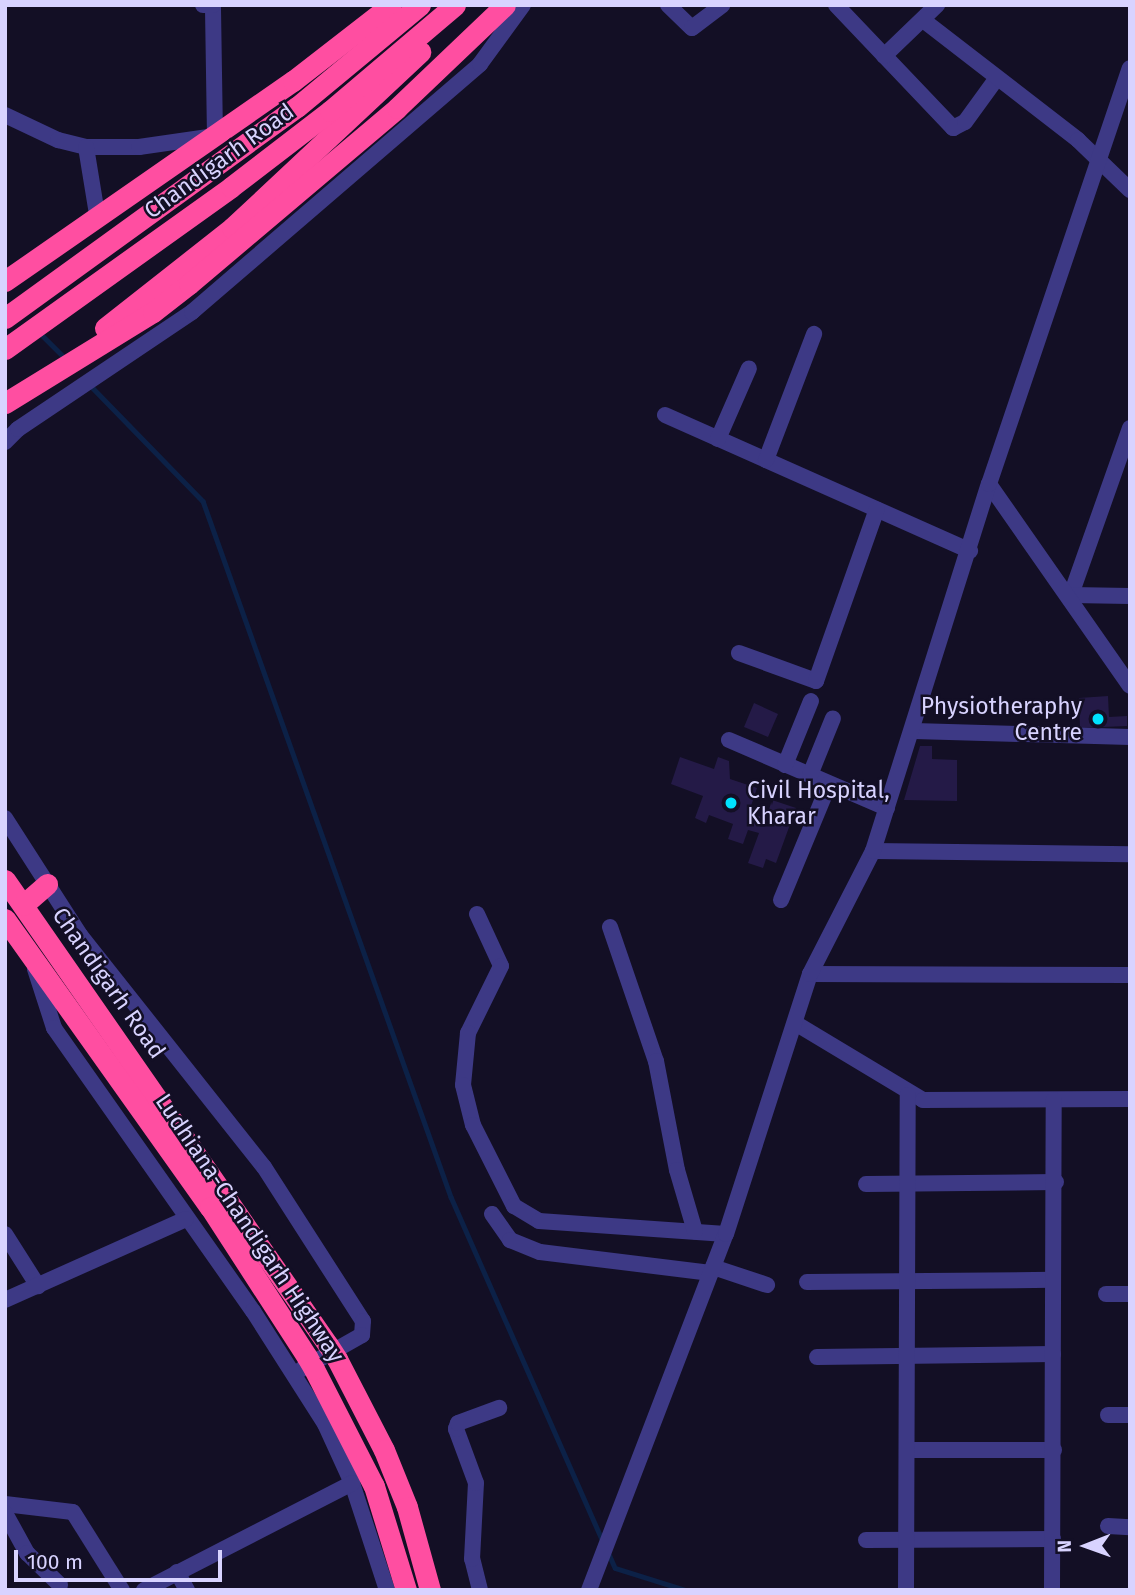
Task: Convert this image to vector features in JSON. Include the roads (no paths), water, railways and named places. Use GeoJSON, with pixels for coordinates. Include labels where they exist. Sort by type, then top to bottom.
{"type":"FeatureCollection","features":[{"type":"Feature","properties":{"kind":"highway"},"geometry":{"type":"LineString","coordinates":[[5,281],[215,136],[391,5]]}},
{"type":"Feature","properties":{"kind":"highway","name":"Chandigarh Road"},"geometry":{"type":"LineString","coordinates":[[5,318],[297,107],[420,5]]}},
{"type":"Feature","properties":{"kind":"highway","name":"Chandigarh Road"},"geometry":{"type":"LineString","coordinates":[[5,349],[253,171],[455,5]]}},
{"type":"Feature","properties":{"kind":"highway"},"geometry":{"type":"LineString","coordinates":[[46,378],[292,175],[465,5]]}},
{"type":"Feature","properties":{"kind":"highway"},"geometry":{"type":"LineString","coordinates":[[5,403],[153,312],[397,108],[505,5]]}},
{"type":"Feature","properties":{"kind":"highway","name":"Chandigarh Road"},"geometry":{"type":"LineString","coordinates":[[5,880],[333,1352],[403,1495],[430,1590]]}},
{"type":"Feature","properties":{"kind":"highway"},"geometry":{"type":"LineString","coordinates":[[23,905],[47,884]]}},
{"type":"Feature","properties":{"kind":"highway","name":"Ludhiana-Chandigarh Highway"},"geometry":{"type":"LineString","coordinates":[[5,919],[209,1207],[305,1367],[374,1486],[406,1590]]}},
{"type":"Feature","properties":{"kind":"street"},"geometry":{"type":"LineString","coordinates":[[5,115],[58,140],[86,147],[139,147],[215,136],[213,5],[203,5]]}},
{"type":"Feature","properties":{"kind":"street"},"geometry":{"type":"LineString","coordinates":[[5,442],[36,417],[166,332],[480,64],[523,5]]}},
{"type":"Feature","properties":{"kind":"street"},"geometry":{"type":"LineString","coordinates":[[668,5],[692,27],[723,5]]}},
{"type":"Feature","properties":{"kind":"street"},"geometry":{"type":"LineString","coordinates":[[836,5],[953,128],[965,122],[996,78]]}},
{"type":"Feature","properties":{"kind":"street"},"geometry":{"type":"LineString","coordinates":[[884,56],[937,5]]}},
{"type":"Feature","properties":{"kind":"street"},"geometry":{"type":"LineString","coordinates":[[923,20],[1099,158],[1130,190]]}},
{"type":"Feature","properties":{"kind":"street"},"geometry":{"type":"LineString","coordinates":[[590,1589],[726,1234],[810,974],[873,851],[914,731],[989,484],[1130,69]]}},
{"type":"Feature","properties":{"kind":"street"},"geometry":{"type":"LineString","coordinates":[[86,147],[89,221]]}},
{"type":"Feature","properties":{"kind":"street"},"geometry":{"type":"LineString","coordinates":[[766,460],[814,334]]}},
{"type":"Feature","properties":{"kind":"street"},"geometry":{"type":"LineString","coordinates":[[718,439],[749,369]]}},
{"type":"Feature","properties":{"kind":"street"},"geometry":{"type":"LineString","coordinates":[[665,415],[970,551]]}},
{"type":"Feature","properties":{"kind":"street"},"geometry":{"type":"LineString","coordinates":[[1071,595],[1121,474],[1130,428]]}},
{"type":"Feature","properties":{"kind":"street"},"geometry":{"type":"LineString","coordinates":[[989,484],[1071,595],[1130,686]]}},
{"type":"Feature","properties":{"kind":"street"},"geometry":{"type":"LineString","coordinates":[[739,653],[816,681],[877,509]]}},
{"type":"Feature","properties":{"kind":"street"},"geometry":{"type":"LineString","coordinates":[[1071,595],[1130,596]]}},
{"type":"Feature","properties":{"kind":"street"},"geometry":{"type":"LineString","coordinates":[[785,765],[811,701]]}},
{"type":"Feature","properties":{"kind":"street"},"geometry":{"type":"LineString","coordinates":[[810,775],[833,718]]}},
{"type":"Feature","properties":{"kind":"street"},"geometry":{"type":"LineString","coordinates":[[914,731],[1130,737]]}},
{"type":"Feature","properties":{"kind":"street"},"geometry":{"type":"LineString","coordinates":[[729,740],[887,808]]}},
{"type":"Feature","properties":{"kind":"street"},"geometry":{"type":"LineString","coordinates":[[781,900],[830,784]]}},
{"type":"Feature","properties":{"kind":"street"},"geometry":{"type":"LineString","coordinates":[[5,818],[80,935],[264,1167],[363,1321],[362,1335],[305,1367]]}},
{"type":"Feature","properties":{"kind":"street"},"geometry":{"type":"LineString","coordinates":[[873,851],[1130,854]]}},
{"type":"Feature","properties":{"kind":"street"},"geometry":{"type":"LineString","coordinates":[[477,915],[501,966],[467,1032],[463,1085],[473,1125],[514,1206],[539,1221],[726,1234]]}},
{"type":"Feature","properties":{"kind":"street"},"geometry":{"type":"LineString","coordinates":[[610,927],[656,1061],[677,1170],[695,1231]]}},
{"type":"Feature","properties":{"kind":"street"},"geometry":{"type":"LineString","coordinates":[[29,953],[54,1028],[186,1219],[305,1367],[325,1424],[352,1483],[387,1590]]}},
{"type":"Feature","properties":{"kind":"street"},"geometry":{"type":"LineString","coordinates":[[810,974],[1130,975]]}},
{"type":"Feature","properties":{"kind":"street"},"geometry":{"type":"LineString","coordinates":[[795,1023],[908,1095],[944,1102],[1130,1099]]}},
{"type":"Feature","properties":{"kind":"street"},"geometry":{"type":"LineString","coordinates":[[906,1590],[906,1355],[910,1182],[908,1095]]}},
{"type":"Feature","properties":{"kind":"street"},"geometry":{"type":"LineString","coordinates":[[1052,1590],[1052,1280],[1056,1182],[1054,1100]]}},
{"type":"Feature","properties":{"kind":"street"},"geometry":{"type":"LineString","coordinates":[[866,1185],[910,1182],[1056,1182]]}},
{"type":"Feature","properties":{"kind":"street"},"geometry":{"type":"LineString","coordinates":[[492,1214],[510,1240],[540,1252],[712,1270],[767,1285]]}},
{"type":"Feature","properties":{"kind":"street"},"geometry":{"type":"LineString","coordinates":[[5,1300],[186,1219]]}},
{"type":"Feature","properties":{"kind":"street"},"geometry":{"type":"LineString","coordinates":[[5,1234],[38,1286]]}},
{"type":"Feature","properties":{"kind":"street"},"geometry":{"type":"LineString","coordinates":[[807,1282],[1052,1280]]}},
{"type":"Feature","properties":{"kind":"street"},"geometry":{"type":"LineString","coordinates":[[1106,1294],[1130,1294]]}},
{"type":"Feature","properties":{"kind":"street"},"geometry":{"type":"LineString","coordinates":[[817,1357],[1053,1353]]}},
{"type":"Feature","properties":{"kind":"street"},"geometry":{"type":"LineString","coordinates":[[480,1590],[472,1559],[476,1483],[456,1429],[458,1423],[499,1408]]}},
{"type":"Feature","properties":{"kind":"street"},"geometry":{"type":"LineString","coordinates":[[1108,1415],[1130,1415]]}},
{"type":"Feature","properties":{"kind":"street"},"geometry":{"type":"LineString","coordinates":[[907,1450],[1054,1450]]}},
{"type":"Feature","properties":{"kind":"street"},"geometry":{"type":"LineString","coordinates":[[144,1590],[352,1483]]}},
{"type":"Feature","properties":{"kind":"street"},"geometry":{"type":"LineString","coordinates":[[5,1504],[73,1512],[122,1590]]}},
{"type":"Feature","properties":{"kind":"street"},"geometry":{"type":"LineString","coordinates":[[5,1513],[27,1553],[60,1585]]}},
{"type":"Feature","properties":{"kind":"street"},"geometry":{"type":"LineString","coordinates":[[1108,1526],[1130,1527]]}},
{"type":"Feature","properties":{"kind":"street"},"geometry":{"type":"LineString","coordinates":[[866,1541],[1054,1539]]}},
{"type":"Feature","properties":{"kind":"street"},"geometry":{"type":"LineString","coordinates":[[177,1572],[187,1590]]}},
{"type":"Feature","properties":{"kind":"waterway"},"geometry":{"type":"LineString","coordinates":[[40,333],[66,359]]}},
{"type":"Feature","properties":{"kind":"waterway"},"geometry":{"type":"LineString","coordinates":[[91,386],[203,501],[451,1197],[603,1541]]}},
{"type":"Feature","properties":{"kind":"waterway"},"geometry":{"type":"LineString","coordinates":[[608,1552],[615,1568],[685,1590]]}},
{"type":"Feature","properties":{"kind":"place","name":"Physiotheraphy Centre"},"geometry":{"type":"Point","coordinates":[1098,719]}},
{"type":"Feature","properties":{"kind":"place","name":"Civil Hospital, Kharar"},"geometry":{"type":"Point","coordinates":[731,803]}}]}
